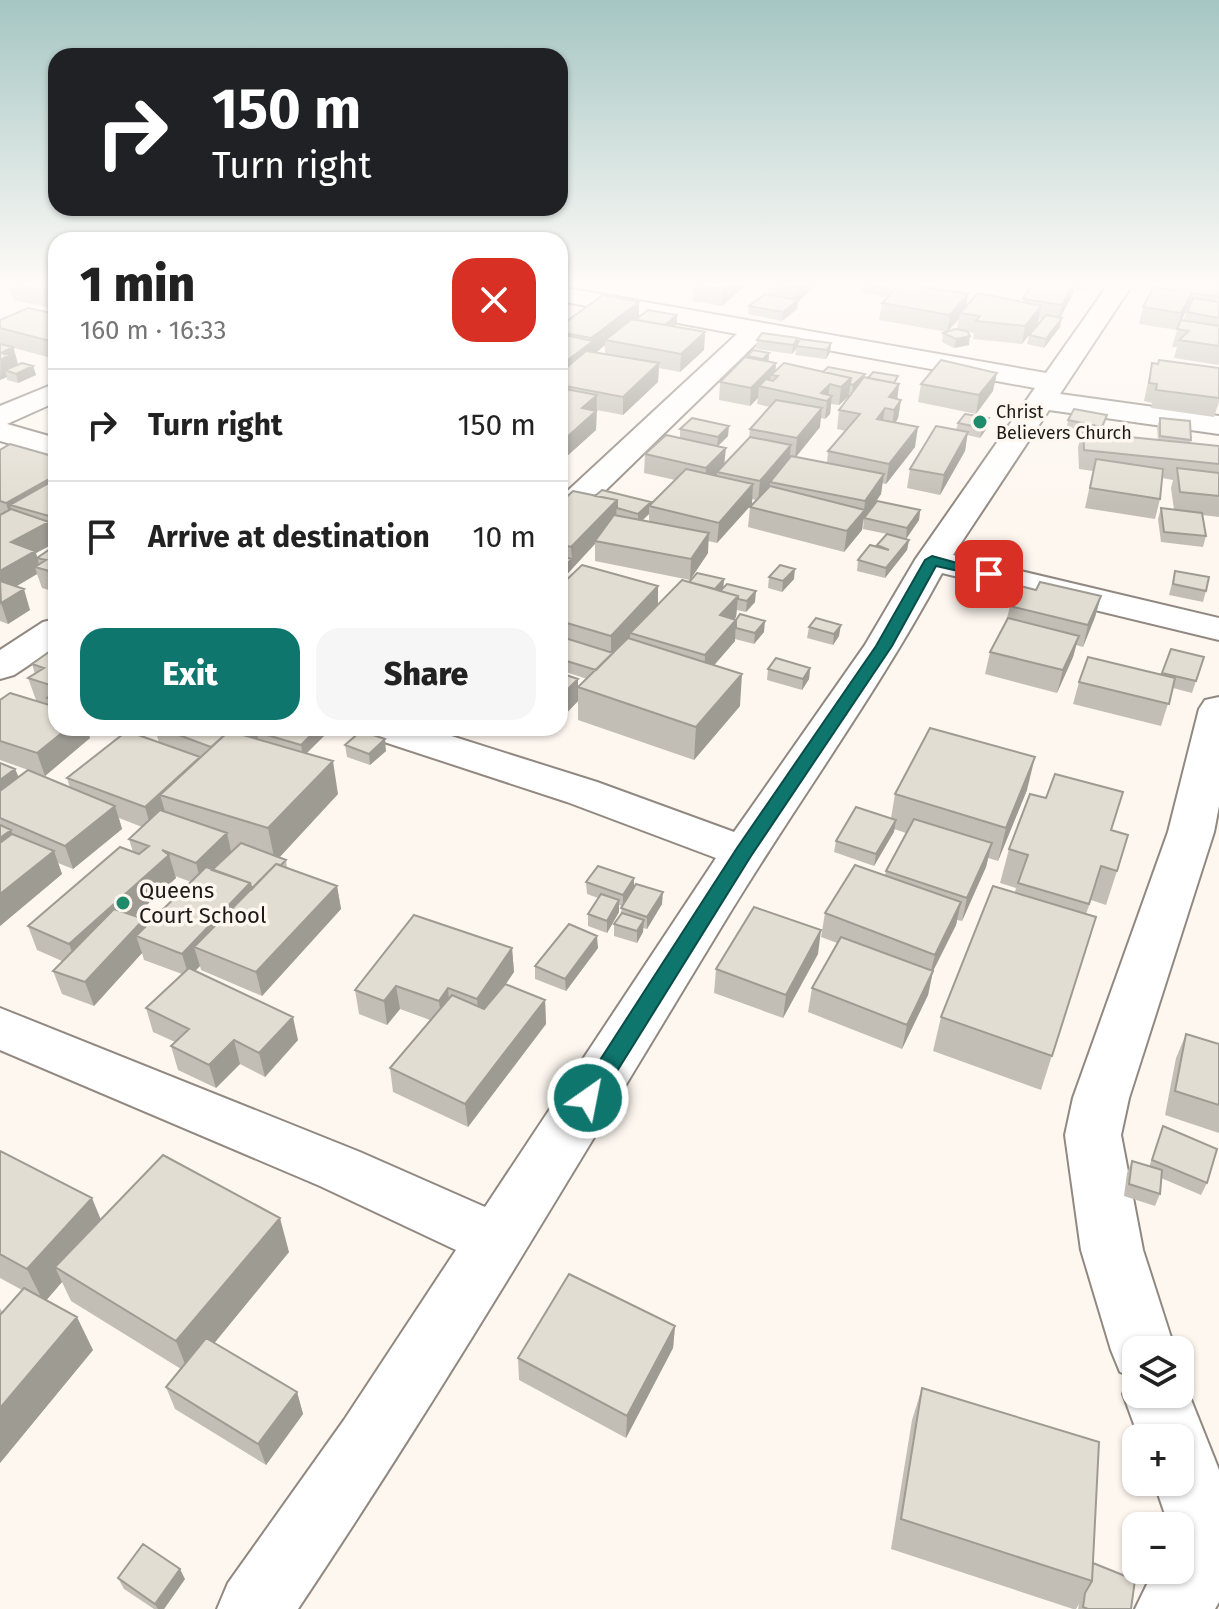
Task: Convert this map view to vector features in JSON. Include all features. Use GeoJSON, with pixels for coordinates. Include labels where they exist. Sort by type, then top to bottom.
{"type":"FeatureCollection","features":[{"type":"Feature","properties":{"kind":"street"},"geometry":{"type":"LineString","coordinates":[[568,508],[727,357]]}},
{"type":"Feature","properties":{"kind":"street"},"geometry":{"type":"LineString","coordinates":[[888,357],[1219,425]]}},
{"type":"Feature","properties":{"kind":"street"},"geometry":{"type":"LineString","coordinates":[[254,1609],[368,1444],[744,852],[884,646],[932,560],[1070,357]]}},
{"type":"Feature","properties":{"kind":"street"},"geometry":{"type":"LineString","coordinates":[[0,417],[48,395]]}},
{"type":"Feature","properties":{"kind":"street"},"geometry":{"type":"LineString","coordinates":[[0,431],[48,446]]}},
{"type":"Feature","properties":{"kind":"street"},"geometry":{"type":"LineString","coordinates":[[932,560],[1219,629]]}},
{"type":"Feature","properties":{"kind":"street"},"geometry":{"type":"LineString","coordinates":[[0,667],[48,635]]}},
{"type":"Feature","properties":{"kind":"street"},"geometry":{"type":"LineString","coordinates":[[1139,1336],[1112,1250],[1093,1135],[1101,1098],[1191,832],[1210,791],[1219,709]]}},
{"type":"Feature","properties":{"kind":"street"},"geometry":{"type":"LineString","coordinates":[[409,736],[582,792],[744,852]]}},
{"type":"Feature","properties":{"kind":"street"},"geometry":{"type":"LineString","coordinates":[[0,1028],[326,1162],[498,1241]]}},
{"type":"Feature","properties":{"kind":"street"},"geometry":{"type":"LineString","coordinates":[[1172,1609],[1216,1544],[1194,1491]]}},
{"type":"Feature","properties":{"kind":"building"},"geometry":{"type":"Polygon","coordinates":[[[579,357],[623,357],[659,363],[623,397],[568,387],[568,366],[579,357]]]}},
{"type":"Feature","properties":{"kind":"building"},"geometry":{"type":"Polygon","coordinates":[[[745,357],[776,363],[751,388],[720,382],[745,357]]]}},
{"type":"Feature","properties":{"kind":"building"},"geometry":{"type":"Polygon","coordinates":[[[941,360],[997,373],[979,395],[921,384],[941,360]]]}},
{"type":"Feature","properties":{"kind":"building"},"geometry":{"type":"Polygon","coordinates":[[[1159,360],[1219,368],[1219,398],[1156,390],[1157,384],[1149,383],[1152,363],[1158,364],[1159,360]]]}},
{"type":"Feature","properties":{"kind":"building"},"geometry":{"type":"Polygon","coordinates":[[[22,363],[33,366],[16,374],[5,370],[22,363]]]}},
{"type":"Feature","properties":{"kind":"building"},"geometry":{"type":"Polygon","coordinates":[[[784,363],[851,378],[841,387],[830,384],[821,393],[832,396],[827,401],[759,386],[766,379],[773,381],[778,376],[771,375],[784,363]]]}},
{"type":"Feature","properties":{"kind":"building"},"geometry":{"type":"Polygon","coordinates":[[[828,367],[865,374],[853,385],[850,384],[851,378],[823,372],[828,367]]]}},
{"type":"Feature","properties":{"kind":"building"},"geometry":{"type":"Polygon","coordinates":[[[873,372],[898,376],[894,383],[868,378],[873,372]]]}},
{"type":"Feature","properties":{"kind":"building"},"geometry":{"type":"Polygon","coordinates":[[[864,377],[899,384],[889,397],[901,400],[894,410],[885,408],[877,419],[918,427],[889,464],[828,451],[860,414],[839,410],[864,377]]]}},
{"type":"Feature","properties":{"kind":"building"},"geometry":{"type":"Polygon","coordinates":[[[568,390],[597,395],[582,408],[596,411],[568,436],[568,390]]]}},
{"type":"Feature","properties":{"kind":"building"},"geometry":{"type":"Polygon","coordinates":[[[776,400],[822,408],[797,438],[750,429],[776,400]]]}},
{"type":"Feature","properties":{"kind":"building"},"geometry":{"type":"Polygon","coordinates":[[[1074,409],[1107,415],[1102,427],[1068,420],[1074,409]]]}},
{"type":"Feature","properties":{"kind":"building"},"geometry":{"type":"Polygon","coordinates":[[[965,414],[989,418],[982,428],[958,423],[965,414]]]}},
{"type":"Feature","properties":{"kind":"building"},"geometry":{"type":"Polygon","coordinates":[[[692,418],[729,426],[718,437],[680,429],[692,418]]]}},
{"type":"Feature","properties":{"kind":"building"},"geometry":{"type":"Polygon","coordinates":[[[1160,418],[1190,421],[1191,440],[1160,436],[1160,418]]]}},
{"type":"Feature","properties":{"kind":"building"},"geometry":{"type":"Polygon","coordinates":[[[936,426],[968,432],[944,475],[910,469],[936,426]]]}},
{"type":"Feature","properties":{"kind":"building"},"geometry":{"type":"Polygon","coordinates":[[[1083,428],[1100,430],[1100,434],[1219,446],[1219,464],[1084,450],[1083,428]]]}},
{"type":"Feature","properties":{"kind":"building"},"geometry":{"type":"Polygon","coordinates":[[[666,435],[726,448],[706,468],[645,454],[666,435]]]}},
{"type":"Feature","properties":{"kind":"building"},"geometry":{"type":"Polygon","coordinates":[[[750,437],[791,445],[760,481],[717,472],[750,437]]]}},
{"type":"Feature","properties":{"kind":"building"},"geometry":{"type":"Polygon","coordinates":[[[10,444],[48,455],[48,479],[6,503],[0,501],[0,450],[10,444]]]}},
{"type":"Feature","properties":{"kind":"building"},"geometry":{"type":"Polygon","coordinates":[[[791,456],[884,474],[865,501],[770,482],[791,456]]]}},
{"type":"Feature","properties":{"kind":"building"},"geometry":{"type":"Polygon","coordinates":[[[1096,459],[1163,469],[1160,499],[1090,488],[1096,459]]]}},
{"type":"Feature","properties":{"kind":"building"},"geometry":{"type":"Polygon","coordinates":[[[1177,468],[1219,473],[1219,496],[1180,492],[1177,468]]]}},
{"type":"Feature","properties":{"kind":"building"},"geometry":{"type":"Polygon","coordinates":[[[686,469],[753,484],[719,523],[649,506],[686,469]]]}},
{"type":"Feature","properties":{"kind":"building"},"geometry":{"type":"Polygon","coordinates":[[[48,484],[48,516],[10,505],[48,484]]]}},
{"type":"Feature","properties":{"kind":"building"},"geometry":{"type":"Polygon","coordinates":[[[770,486],[865,510],[847,531],[750,507],[770,486]]]}},
{"type":"Feature","properties":{"kind":"building"},"geometry":{"type":"Polygon","coordinates":[[[602,490],[651,502],[638,514],[617,508],[617,500],[595,496],[602,490]]]}},
{"type":"Feature","properties":{"kind":"building"},"geometry":{"type":"Polygon","coordinates":[[[573,491],[617,500],[571,547],[568,546],[568,496],[573,491]]]}},
{"type":"Feature","properties":{"kind":"building"},"geometry":{"type":"Polygon","coordinates":[[[877,501],[920,510],[907,528],[864,518],[877,501]]]}},
{"type":"Feature","properties":{"kind":"building"},"geometry":{"type":"Polygon","coordinates":[[[1161,508],[1202,513],[1206,536],[1164,532],[1161,508]]]}},
{"type":"Feature","properties":{"kind":"building"},"geometry":{"type":"Polygon","coordinates":[[[11,509],[48,523],[11,542],[35,551],[0,571],[0,515],[11,509]]]}},
{"type":"Feature","properties":{"kind":"building"},"geometry":{"type":"Polygon","coordinates":[[[614,515],[709,533],[691,559],[595,541],[614,515]]]}},
{"type":"Feature","properties":{"kind":"building"},"geometry":{"type":"Polygon","coordinates":[[[887,534],[909,540],[886,568],[858,560],[870,545],[889,550],[877,545],[887,534]]]}},
{"type":"Feature","properties":{"kind":"building"},"geometry":{"type":"Polygon","coordinates":[[[48,550],[48,571],[35,567],[46,560],[37,558],[48,550]]]}},
{"type":"Feature","properties":{"kind":"building"},"geometry":{"type":"Polygon","coordinates":[[[582,565],[658,586],[611,636],[568,623],[568,578],[582,565]]]}},
{"type":"Feature","properties":{"kind":"building"},"geometry":{"type":"Polygon","coordinates":[[[780,565],[795,569],[783,581],[769,577],[780,565]]]}},
{"type":"Feature","properties":{"kind":"building"},"geometry":{"type":"Polygon","coordinates":[[[1175,571],[1209,577],[1206,591],[1173,584],[1175,571]]]}},
{"type":"Feature","properties":{"kind":"building"},"geometry":{"type":"Polygon","coordinates":[[[697,573],[724,579],[715,589],[689,582],[697,573]]]}},
{"type":"Feature","properties":{"kind":"building"},"geometry":{"type":"Polygon","coordinates":[[[971,575],[986,579],[979,590],[964,586],[971,575]]]}},
{"type":"Feature","properties":{"kind":"building"},"geometry":{"type":"Polygon","coordinates":[[[682,580],[738,596],[720,615],[736,620],[705,655],[630,633],[682,580]]]}},
{"type":"Feature","properties":{"kind":"building"},"geometry":{"type":"Polygon","coordinates":[[[0,581],[24,589],[1,603],[0,581]]]}},
{"type":"Feature","properties":{"kind":"building"},"geometry":{"type":"Polygon","coordinates":[[[1040,582],[1101,596],[1088,625],[1010,606],[1020,586],[1036,590],[1040,582]]]}},
{"type":"Feature","properties":{"kind":"building"},"geometry":{"type":"Polygon","coordinates":[[[727,584],[756,591],[747,601],[738,599],[738,596],[720,591],[727,584]]]}},
{"type":"Feature","properties":{"kind":"building"},"geometry":{"type":"Polygon","coordinates":[[[740,614],[765,621],[755,633],[736,628],[740,614]]]}},
{"type":"Feature","properties":{"kind":"building"},"geometry":{"type":"Polygon","coordinates":[[[816,618],[841,625],[834,634],[809,627],[816,618]]]}},
{"type":"Feature","properties":{"kind":"building"},"geometry":{"type":"Polygon","coordinates":[[[1008,618],[1079,636],[1063,670],[990,652],[1008,618]]]}},
{"type":"Feature","properties":{"kind":"building"},"geometry":{"type":"Polygon","coordinates":[[[628,638],[742,674],[696,727],[578,687],[628,638]]]}},
{"type":"Feature","properties":{"kind":"building"},"geometry":{"type":"Polygon","coordinates":[[[568,639],[613,653],[596,670],[568,661],[568,639]]]}},
{"type":"Feature","properties":{"kind":"building"},"geometry":{"type":"Polygon","coordinates":[[[1171,649],[1204,657],[1196,681],[1162,673],[1171,649]]]}},
{"type":"Feature","properties":{"kind":"building"},"geometry":{"type":"Polygon","coordinates":[[[48,653],[48,684],[28,678],[44,668],[32,664],[48,653]]]}},
{"type":"Feature","properties":{"kind":"building"},"geometry":{"type":"Polygon","coordinates":[[[1088,657],[1175,678],[1169,704],[1079,682],[1088,657]]]}},
{"type":"Feature","properties":{"kind":"building"},"geometry":{"type":"Polygon","coordinates":[[[776,658],[810,668],[803,679],[768,669],[776,658]]]}},
{"type":"Feature","properties":{"kind":"building"},"geometry":{"type":"Polygon","coordinates":[[[568,676],[578,679],[568,689],[568,676]]]}},
{"type":"Feature","properties":{"kind":"building"},"geometry":{"type":"Polygon","coordinates":[[[10,693],[48,705],[48,736],[58,736],[37,753],[0,741],[0,700],[10,693]]]}},
{"type":"Feature","properties":{"kind":"building"},"geometry":{"type":"Polygon","coordinates":[[[930,728],[1035,757],[1006,828],[895,794],[930,728]]]}},
{"type":"Feature","properties":{"kind":"building"},"geometry":{"type":"Polygon","coordinates":[[[121,736],[141,736],[200,757],[145,807],[67,778],[121,736]]]}},
{"type":"Feature","properties":{"kind":"building"},"geometry":{"type":"Polygon","coordinates":[[[181,736],[223,736],[211,747],[181,736]]]}},
{"type":"Feature","properties":{"kind":"building"},"geometry":{"type":"Polygon","coordinates":[[[224,736],[246,736],[333,761],[268,828],[160,795],[224,736]]]}},
{"type":"Feature","properties":{"kind":"building"},"geometry":{"type":"Polygon","coordinates":[[[271,736],[310,736],[301,745],[271,736]]]}},
{"type":"Feature","properties":{"kind":"building"},"geometry":{"type":"Polygon","coordinates":[[[355,736],[385,739],[369,754],[345,745],[355,736]]]}},
{"type":"Feature","properties":{"kind":"building"},"geometry":{"type":"Polygon","coordinates":[[[0,763],[15,769],[0,780],[0,763]]]}},
{"type":"Feature","properties":{"kind":"building"},"geometry":{"type":"Polygon","coordinates":[[[28,770],[115,806],[65,846],[0,818],[0,791],[28,770]]]}},
{"type":"Feature","properties":{"kind":"building"},"geometry":{"type":"Polygon","coordinates":[[[1055,774],[1123,792],[1111,830],[1128,835],[1117,871],[1101,866],[1089,904],[1018,883],[1028,855],[1009,849],[1030,794],[1046,798],[1055,774]]]}},
{"type":"Feature","properties":{"kind":"building"},"geometry":{"type":"Polygon","coordinates":[[[856,807],[896,820],[876,854],[836,841],[856,807]]]}},
{"type":"Feature","properties":{"kind":"building"},"geometry":{"type":"Polygon","coordinates":[[[160,810],[227,833],[196,863],[162,850],[169,855],[69,944],[28,926],[120,847],[139,854],[149,846],[129,839],[160,810]]]}},
{"type":"Feature","properties":{"kind":"building"},"geometry":{"type":"Polygon","coordinates":[[[914,819],[992,843],[967,898],[886,871],[914,819]]]}},
{"type":"Feature","properties":{"kind":"building"},"geometry":{"type":"Polygon","coordinates":[[[0,825],[11,830],[0,838],[0,825]]]}},
{"type":"Feature","properties":{"kind":"building"},"geometry":{"type":"Polygon","coordinates":[[[12,834],[54,851],[0,894],[0,843],[12,834]]]}},
{"type":"Feature","properties":{"kind":"building"},"geometry":{"type":"Polygon","coordinates":[[[241,843],[286,860],[281,865],[276,864],[252,889],[250,883],[212,870],[241,843]]]}},
{"type":"Feature","properties":{"kind":"building"},"geometry":{"type":"Polygon","coordinates":[[[276,864],[337,886],[256,972],[194,947],[276,864]]]}},
{"type":"Feature","properties":{"kind":"building"},"geometry":{"type":"Polygon","coordinates":[[[855,865],[961,902],[935,955],[825,913],[855,865]]]}},
{"type":"Feature","properties":{"kind":"building"},"geometry":{"type":"Polygon","coordinates":[[[598,866],[634,878],[623,895],[586,882],[598,866]]]}},
{"type":"Feature","properties":{"kind":"building"},"geometry":{"type":"Polygon","coordinates":[[[206,867],[250,883],[182,954],[136,936],[206,867]]]}},
{"type":"Feature","properties":{"kind":"building"},"geometry":{"type":"Polygon","coordinates":[[[636,884],[663,892],[647,917],[621,908],[636,884]]]}},
{"type":"Feature","properties":{"kind":"building"},"geometry":{"type":"Polygon","coordinates":[[[993,886],[1096,917],[1052,1056],[941,1017],[993,886]]]}},
{"type":"Feature","properties":{"kind":"building"},"geometry":{"type":"Polygon","coordinates":[[[601,894],[619,900],[607,921],[588,914],[601,894]]]}},
{"type":"Feature","properties":{"kind":"building"},"geometry":{"type":"Polygon","coordinates":[[[754,907],[821,930],[786,995],[716,969],[754,907]]]}},
{"type":"Feature","properties":{"kind":"building"},"geometry":{"type":"Polygon","coordinates":[[[114,909],[144,919],[85,982],[53,971],[114,909]]]}},
{"type":"Feature","properties":{"kind":"building"},"geometry":{"type":"Polygon","coordinates":[[[622,913],[644,920],[637,931],[614,924],[622,913]]]}},
{"type":"Feature","properties":{"kind":"building"},"geometry":{"type":"Polygon","coordinates":[[[414,915],[512,948],[477,999],[448,988],[439,1001],[396,986],[384,1001],[355,990],[414,915]]]}},
{"type":"Feature","properties":{"kind":"building"},"geometry":{"type":"Polygon","coordinates":[[[569,924],[597,936],[565,979],[535,966],[569,924]]]}},
{"type":"Feature","properties":{"kind":"building"},"geometry":{"type":"Polygon","coordinates":[[[841,937],[933,971],[907,1025],[812,988],[841,937]]]}},
{"type":"Feature","properties":{"kind":"building"},"geometry":{"type":"Polygon","coordinates":[[[189,968],[293,1017],[259,1053],[234,1040],[209,1065],[171,1046],[189,1029],[146,1008],[189,968]]]}},
{"type":"Feature","properties":{"kind":"building"},"geometry":{"type":"Polygon","coordinates":[[[505,984],[545,1000],[465,1104],[390,1068],[452,995],[484,1009],[505,984]]]}},
{"type":"Feature","properties":{"kind":"building"},"geometry":{"type":"Polygon","coordinates":[[[1186,1034],[1219,1044],[1219,1105],[1175,1091],[1186,1034]]]}},
{"type":"Feature","properties":{"kind":"building"},"geometry":{"type":"Polygon","coordinates":[[[1163,1126],[1217,1149],[1207,1183],[1152,1160],[1163,1126]]]}},
{"type":"Feature","properties":{"kind":"building"},"geometry":{"type":"Polygon","coordinates":[[[0,1151],[92,1198],[27,1269],[0,1254],[0,1151]]]}},
{"type":"Feature","properties":{"kind":"building"},"geometry":{"type":"Polygon","coordinates":[[[163,1155],[280,1218],[176,1341],[55,1267],[163,1155]]]}},
{"type":"Feature","properties":{"kind":"building"},"geometry":{"type":"Polygon","coordinates":[[[1132,1161],[1162,1170],[1160,1194],[1129,1184],[1132,1161]]]}},
{"type":"Feature","properties":{"kind":"building"},"geometry":{"type":"Polygon","coordinates":[[[569,1274],[675,1326],[627,1416],[518,1358],[569,1274]]]}},
{"type":"Feature","properties":{"kind":"building"},"geometry":{"type":"Polygon","coordinates":[[[24,1288],[77,1317],[0,1408],[0,1315],[24,1288]]]}},
{"type":"Feature","properties":{"kind":"building"},"geometry":{"type":"Polygon","coordinates":[[[206,1338],[297,1392],[258,1444],[166,1387],[206,1338]]]}},
{"type":"Feature","properties":{"kind":"building"},"geometry":{"type":"Polygon","coordinates":[[[922,1388],[1099,1442],[1092,1581],[901,1519],[922,1388]]]}},
{"type":"Feature","properties":{"kind":"building"},"geometry":{"type":"Polygon","coordinates":[[[143,1544],[180,1569],[155,1604],[118,1578],[143,1544]]]}},
{"type":"Feature","properties":{"kind":"building"},"geometry":{"type":"Polygon","coordinates":[[[1093,1563],[1122,1575],[1122,1584],[1134,1584],[1131,1609],[1083,1607],[1085,1593],[1092,1581],[1093,1563]]]}},
{"type":"Feature","properties":{"kind":"place","name":"Christ Believers Church"},"geometry":{"type":"Point","coordinates":[980,422]}},
{"type":"Feature","properties":{"kind":"place","name":"Queens Court School"},"geometry":{"type":"Point","coordinates":[123,903]}},
{"type":"Feature","properties":{"kind":"route"},"geometry":{"type":"LineString","coordinates":[[588,1098],[744,852],[884,646],[932,560],[989,574]]}}]}
